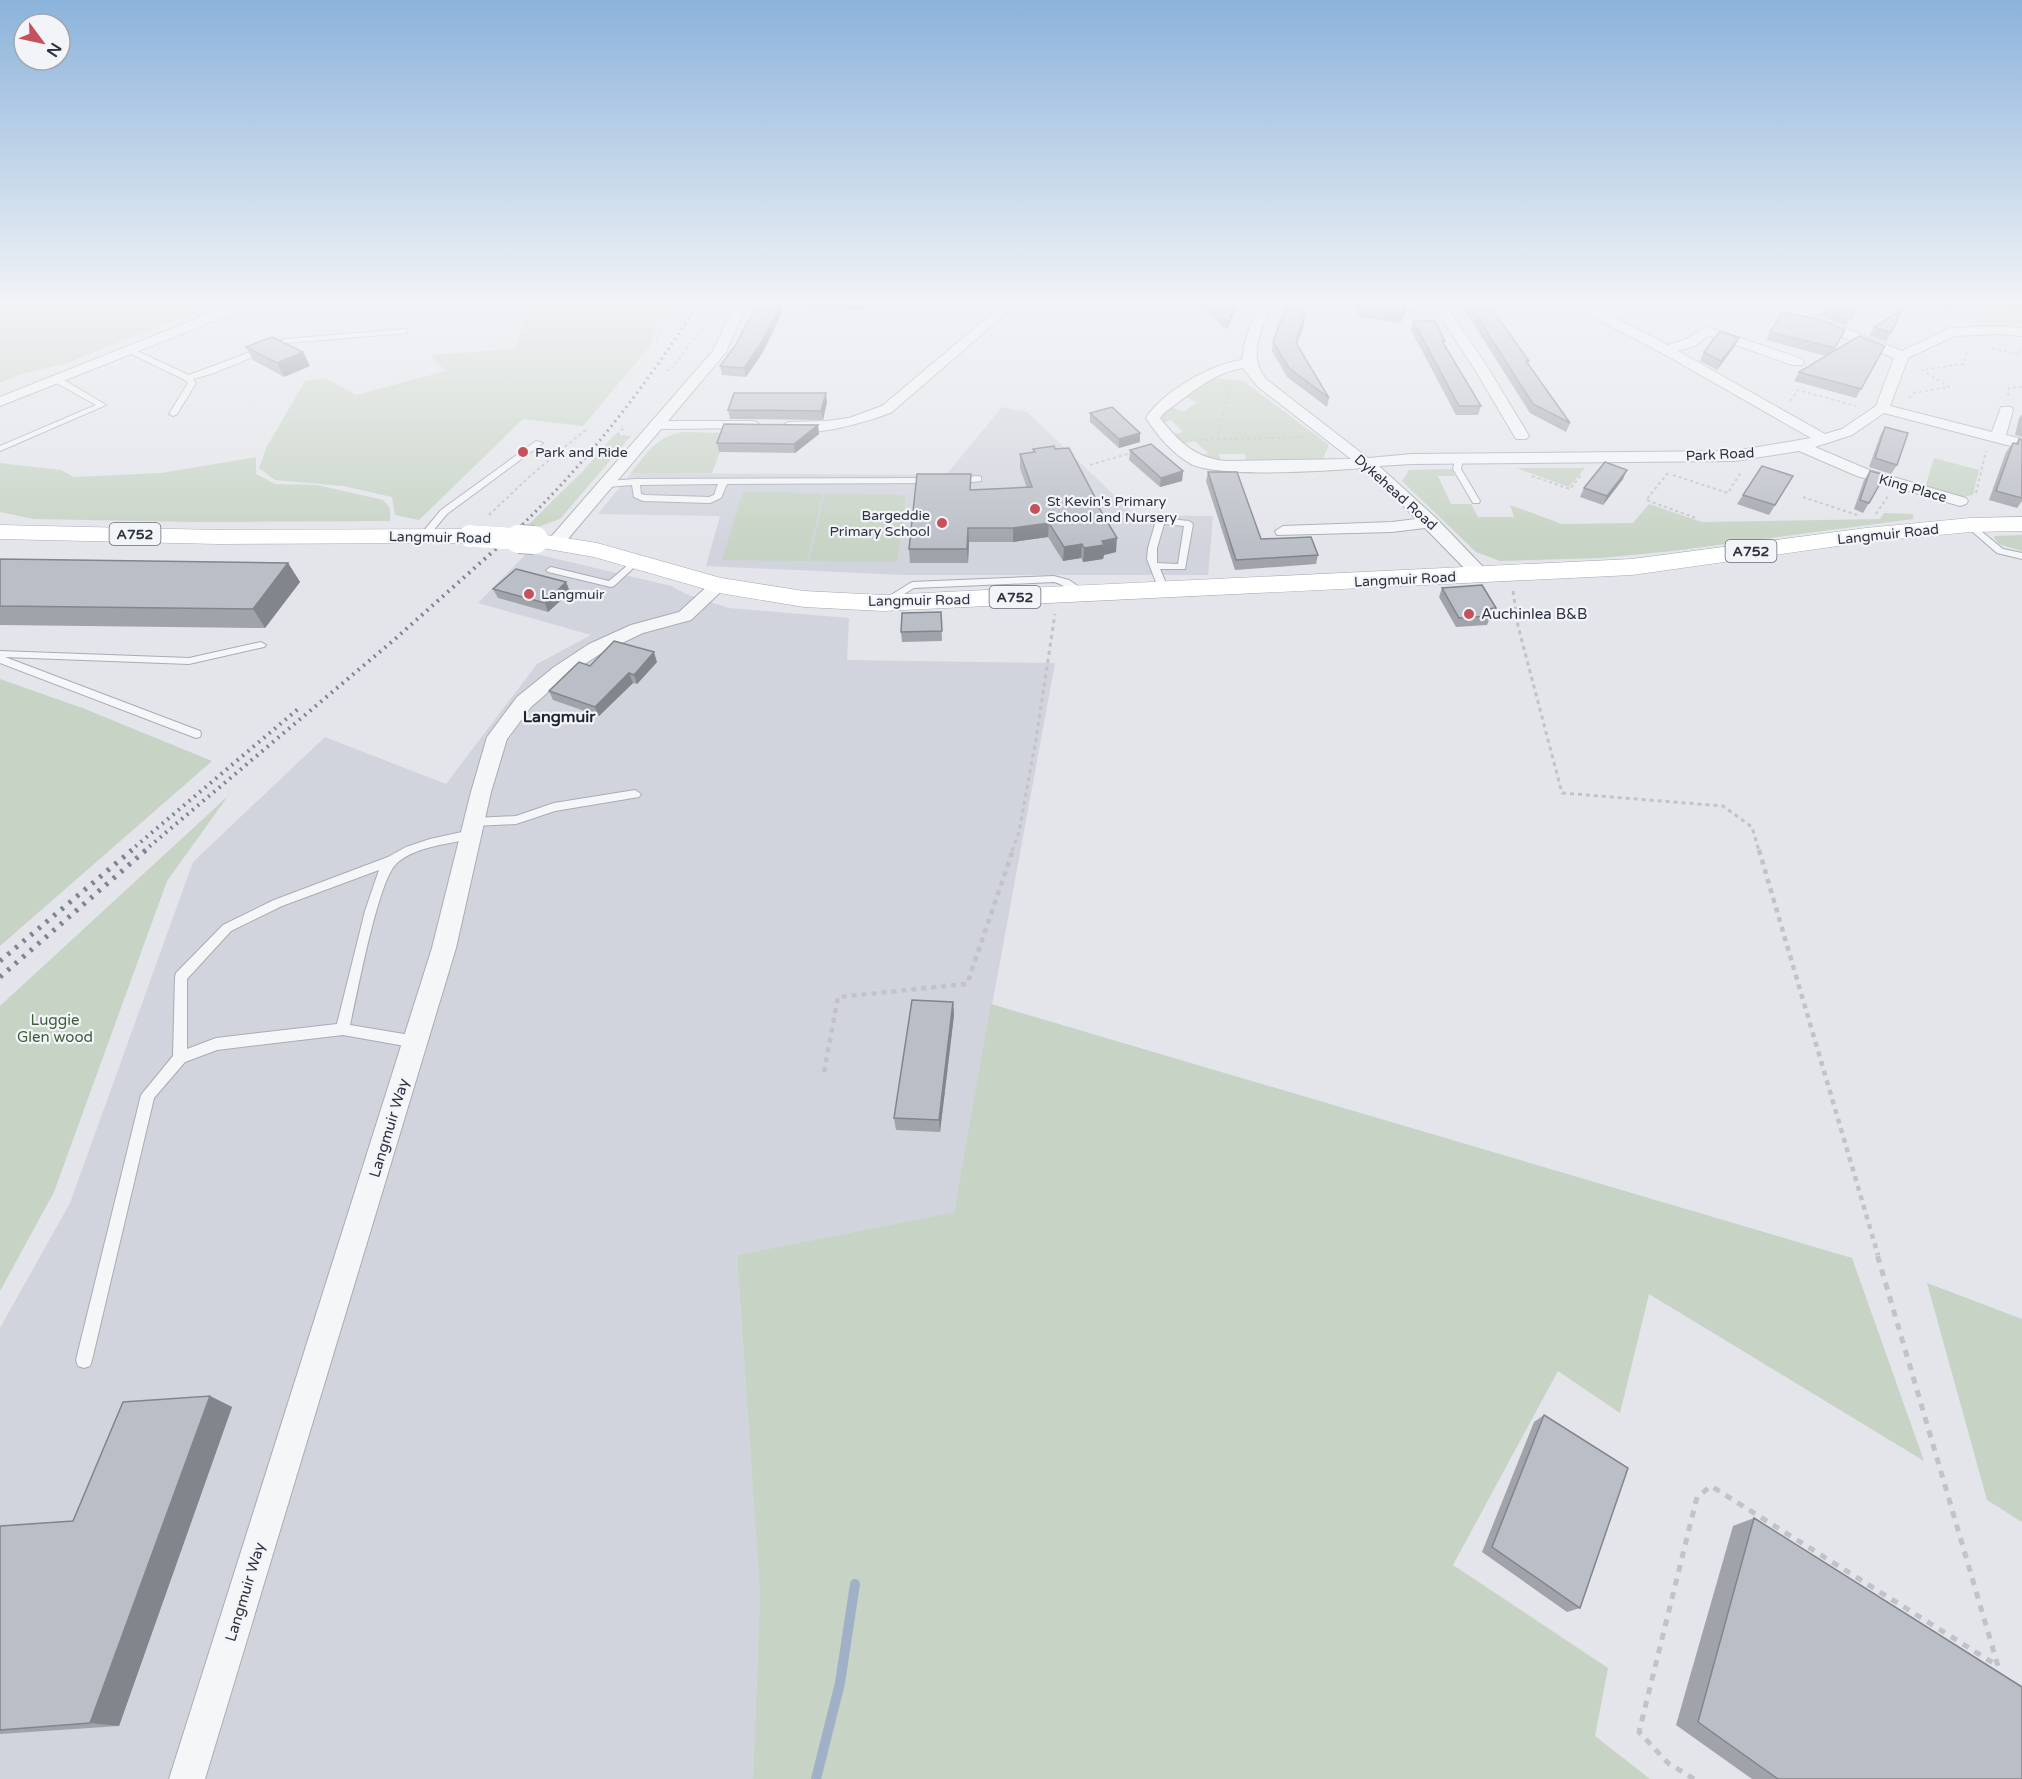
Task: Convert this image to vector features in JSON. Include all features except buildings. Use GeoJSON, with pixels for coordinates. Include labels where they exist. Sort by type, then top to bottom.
{"type":"FeatureCollection","features":[{"type":"Feature","properties":{"kind":"main road","name":"Langmuir Road"},"geometry":{"type":"LineString","coordinates":[[0,532],[218,537],[424,536],[478,528],[637,560],[719,585],[804,599],[883,603],[1632,567],[1866,535],[1970,525],[2022,524]]}},
{"type":"Feature","properties":{"kind":"street"},"geometry":{"type":"LineString","coordinates":[[0,402],[44,384]]}},
{"type":"Feature","properties":{"kind":"street"},"geometry":{"type":"LineString","coordinates":[[545,541],[607,484],[692,384]]}},
{"type":"Feature","properties":{"kind":"street"},"geometry":{"type":"LineString","coordinates":[[658,425],[830,427],[848,425],[866,420],[887,409],[916,384]]}},
{"type":"Feature","properties":{"kind":"street","name":"Park Road"},"geometry":{"type":"LineString","coordinates":[[1197,384],[1158,410],[1152,418],[1196,460],[1211,465],[1326,466],[1366,462],[1459,459],[1746,454],[1801,446],[1846,432],[1880,410]]}},
{"type":"Feature","properties":{"kind":"street","name":"Dykehead Road"},"geometry":{"type":"LineString","coordinates":[[1263,384],[1366,462],[1430,522],[1480,575]]}},
{"type":"Feature","properties":{"kind":"street"},"geometry":{"type":"LineString","coordinates":[[1490,384],[1521,436]]}},
{"type":"Feature","properties":{"kind":"street"},"geometry":{"type":"LineString","coordinates":[[1727,384],[1823,439]]}},
{"type":"Feature","properties":{"kind":"street"},"geometry":{"type":"LineString","coordinates":[[1891,384],[1880,410],[1901,413],[2022,444]]}},
{"type":"Feature","properties":{"kind":"street"},"geometry":{"type":"LineString","coordinates":[[1994,437],[2006,410]]}},
{"type":"Feature","properties":{"kind":"street","name":"King Place"},"geometry":{"type":"LineString","coordinates":[[1801,446],[1836,463],[1960,501]]}},
{"type":"Feature","properties":{"kind":"street"},"geometry":{"type":"LineString","coordinates":[[1284,531],[1316,537],[1430,522]]}},
{"type":"Feature","properties":{"kind":"street","name":"Langmuir Way"},"geometry":{"type":"LineString","coordinates":[[187,1779],[444,948],[472,828],[497,737],[524,702],[561,671],[596,648],[637,629],[685,616],[719,585]]}},
{"type":"Feature","properties":{"kind":"lane"},"geometry":{"type":"LineString","coordinates":[[0,449],[102,405],[65,384]]}},
{"type":"Feature","properties":{"kind":"lane"},"geometry":{"type":"LineString","coordinates":[[173,414],[191,384]]}},
{"type":"Feature","properties":{"kind":"lane"},"geometry":{"type":"LineString","coordinates":[[424,536],[444,512],[539,443]]}},
{"type":"Feature","properties":{"kind":"lane"},"geometry":{"type":"LineString","coordinates":[[1459,459],[1457,469],[1476,501]]}},
{"type":"Feature","properties":{"kind":"lane"},"geometry":{"type":"LineString","coordinates":[[607,484],[724,481],[946,482],[978,479]]}},
{"type":"Feature","properties":{"kind":"lane"},"geometry":{"type":"LineString","coordinates":[[636,482],[637,495],[643,498],[710,500],[718,496],[724,481]]}},
{"type":"Feature","properties":{"kind":"lane"},"geometry":{"type":"LineString","coordinates":[[1154,566],[1182,567],[1189,524],[1160,521],[1152,555],[1154,566],[1160,575],[1164,590]]}},
{"type":"Feature","properties":{"kind":"lane"},"geometry":{"type":"LineString","coordinates":[[1970,525],[2000,551],[2022,556]]}},
{"type":"Feature","properties":{"kind":"lane"},"geometry":{"type":"LineString","coordinates":[[551,570],[611,584],[637,560]]}},
{"type":"Feature","properties":{"kind":"lane"},"geometry":{"type":"LineString","coordinates":[[883,603],[912,585],[1054,579],[1066,582],[1083,593]]}},
{"type":"Feature","properties":{"kind":"lane"},"geometry":{"type":"LineString","coordinates":[[0,654],[189,661],[261,645]]}},
{"type":"Feature","properties":{"kind":"lane"},"geometry":{"type":"LineString","coordinates":[[0,659],[196,734]]}},
{"type":"Feature","properties":{"kind":"lane"},"geometry":{"type":"LineString","coordinates":[[180,1058],[181,977],[227,928],[278,903],[472,828],[516,820],[554,807],[635,794]]}},
{"type":"Feature","properties":{"kind":"lane"},"geometry":{"type":"LineString","coordinates":[[343,1029],[376,892],[390,861]]}},
{"type":"Feature","properties":{"kind":"lane"},"geometry":{"type":"LineString","coordinates":[[84,1360],[148,1095],[180,1058],[216,1044],[343,1029],[416,1042]]}},
{"type":"Feature","properties":{"kind":"path"},"geometry":{"type":"LineString","coordinates":[[1217,439],[1235,384]]}},
{"type":"Feature","properties":{"kind":"path"},"geometry":{"type":"LineString","coordinates":[[1901,413],[1914,393],[1949,387],[1944,384]]}},
{"type":"Feature","properties":{"kind":"path"},"geometry":{"type":"LineString","coordinates":[[1773,410],[1787,406],[1798,390],[1880,410]]}},
{"type":"Feature","properties":{"kind":"path"},"geometry":{"type":"LineString","coordinates":[[617,435],[624,428],[621,427]]}},
{"type":"Feature","properties":{"kind":"path"},"geometry":{"type":"LineString","coordinates":[[478,528],[530,477],[584,431],[588,431]]}},
{"type":"Feature","properties":{"kind":"path"},"geometry":{"type":"LineString","coordinates":[[1174,440],[1331,436]]}},
{"type":"Feature","properties":{"kind":"path"},"geometry":{"type":"LineString","coordinates":[[1960,501],[1976,496],[1994,437]]}},
{"type":"Feature","properties":{"kind":"path"},"geometry":{"type":"LineString","coordinates":[[1090,465],[1136,452]]}},
{"type":"Feature","properties":{"kind":"path"},"geometry":{"type":"LineString","coordinates":[[1642,457],[1650,467],[1728,493],[1745,465],[1746,454]]}},
{"type":"Feature","properties":{"kind":"path"},"geometry":{"type":"LineString","coordinates":[[1668,473],[1646,500],[1696,518]]}},
{"type":"Feature","properties":{"kind":"path"},"geometry":{"type":"LineString","coordinates":[[1875,516],[1898,483]]}},
{"type":"Feature","properties":{"kind":"path"},"geometry":{"type":"LineString","coordinates":[[1803,497],[1867,517]]}},
{"type":"Feature","properties":{"kind":"path"},"geometry":{"type":"LineString","coordinates":[[1512,582],[1518,626],[1562,793],[1723,806],[1752,827],[1998,1666],[1710,1486],[1697,1497],[1639,1732],[1668,1763],[1694,1779]]}},
{"type":"Feature","properties":{"kind":"path"},"geometry":{"type":"LineString","coordinates":[[824,1072],[838,997],[967,984],[1019,832],[1036,740],[1057,595]]}},
{"type":"Feature","properties":{"kind":"shaded area"},"geometry":{"type":"Polygon","coordinates":[[[1002,407],[1027,412],[1135,515],[1213,516],[1208,575],[903,575],[706,566],[720,516],[598,514],[631,473],[946,475],[1002,407]]]}},
{"type":"Feature","properties":{"kind":"shaded area"},"geometry":{"type":"Polygon","coordinates":[[[528,552],[671,586],[686,594],[729,608],[849,618],[847,660],[1055,663],[954,1212],[737,1255],[760,1596],[753,1779],[0,1779],[0,1328],[70,1203],[193,862],[325,737],[446,784],[537,664],[591,635],[478,603],[528,552]]]}},
{"type":"Feature","properties":{"kind":"green space"},"geometry":{"type":"Polygon","coordinates":[[[303,384],[336,384],[356,395],[397,384],[618,384],[583,426],[523,419],[419,520],[395,515],[392,497],[343,486],[275,480],[259,468],[266,448],[303,384]]]}},
{"type":"Feature","properties":{"kind":"green space"},"geometry":{"type":"Polygon","coordinates":[[[1205,384],[1247,384],[1329,445],[1322,461],[1247,463],[1245,454],[1219,454],[1221,463],[1198,457],[1208,453],[1195,441],[1182,444],[1172,435],[1183,432],[1171,420],[1159,424],[1155,419],[1171,407],[1184,412],[1197,402],[1185,397],[1205,384]]]}},
{"type":"Feature","properties":{"kind":"green space"},"geometry":{"type":"Polygon","coordinates":[[[686,432],[727,433],[712,473],[631,473],[654,446],[668,436],[686,432]]]}},
{"type":"Feature","properties":{"kind":"green space"},"geometry":{"type":"Polygon","coordinates":[[[614,435],[631,436],[560,519],[535,528],[525,528],[584,470],[614,435]]]}},
{"type":"Feature","properties":{"kind":"green space"},"geometry":{"type":"Polygon","coordinates":[[[256,457],[256,474],[275,484],[317,485],[383,500],[390,508],[390,521],[193,522],[34,519],[0,512],[0,463],[61,470],[74,477],[161,473],[256,457]]]}},
{"type":"Feature","properties":{"kind":"green space"},"geometry":{"type":"Polygon","coordinates":[[[1934,458],[1979,470],[1973,495],[1961,497],[1925,488],[1934,458]]]}},
{"type":"Feature","properties":{"kind":"green space"},"geometry":{"type":"Polygon","coordinates":[[[1516,468],[1585,468],[1569,487],[1516,468]]]}},
{"type":"Feature","properties":{"kind":"green space"},"geometry":{"type":"Polygon","coordinates":[[[1452,469],[1455,476],[1438,476],[1451,504],[1471,504],[1478,517],[1514,517],[1510,505],[1562,524],[1633,523],[1649,504],[1702,522],[1880,519],[1884,513],[1913,514],[1913,519],[1673,551],[1600,558],[1500,561],[1476,552],[1402,481],[1409,470],[1452,469]]]}},
{"type":"Feature","properties":{"kind":"green space"},"geometry":{"type":"Polygon","coordinates":[[[743,492],[823,493],[807,561],[722,560],[743,492]]]}},
{"type":"Feature","properties":{"kind":"green space"},"geometry":{"type":"Polygon","coordinates":[[[825,493],[906,495],[897,562],[809,561],[825,493]]]}},
{"type":"Feature","properties":{"kind":"green space"},"geometry":{"type":"Polygon","coordinates":[[[2022,535],[2022,551],[1999,544],[1994,538],[1995,536],[2022,535]]]}},
{"type":"Feature","properties":{"kind":"green space"},"geometry":{"type":"Polygon","coordinates":[[[0,679],[85,709],[212,761],[0,946],[0,679]]]}},
{"type":"Feature","properties":{"kind":"green space","name":"Luggie Glen wood"},"geometry":{"type":"Polygon","coordinates":[[[228,796],[167,881],[54,1192],[0,1291],[0,1006],[228,796]]]}},
{"type":"Feature","properties":{"kind":"green space"},"geometry":{"type":"Polygon","coordinates":[[[991,1004],[1852,1258],[1924,1461],[1649,1294],[1620,1413],[1558,1371],[1453,1565],[1608,1668],[1595,1736],[1650,1779],[753,1779],[760,1596],[737,1255],[954,1212],[991,1004]]]}},
{"type":"Feature","properties":{"kind":"green space"},"geometry":{"type":"Polygon","coordinates":[[[1927,1283],[2022,1319],[2022,1522],[1987,1500],[1927,1283]]]}},
{"type":"Feature","properties":{"kind":"waterway"},"geometry":{"type":"LineString","coordinates":[[816,1779],[840,1683],[855,1584]]}},
{"type":"Feature","properties":{"kind":"railway"},"geometry":{"type":"LineString","coordinates":[[505,541],[586,457],[644,384]]}},
{"type":"Feature","properties":{"kind":"railway"},"geometry":{"type":"LineString","coordinates":[[144,851],[395,639],[507,539]]}},
{"type":"Feature","properties":{"kind":"railway"},"geometry":{"type":"LineString","coordinates":[[130,851],[298,709]]}},
{"type":"Feature","properties":{"kind":"railway"},"geometry":{"type":"LineString","coordinates":[[0,961],[132,850]]}},
{"type":"Feature","properties":{"kind":"railway"},"geometry":{"type":"LineString","coordinates":[[0,977],[146,850]]}},
{"type":"Feature","properties":{"kind":"place","name":"Park and Ride"},"geometry":{"type":"Point","coordinates":[523,452]}},
{"type":"Feature","properties":{"kind":"place","name":"St Kevin's Primary School and Nursery"},"geometry":{"type":"Point","coordinates":[1035,509]}},
{"type":"Feature","properties":{"kind":"place","name":"Bargeddie Primary School"},"geometry":{"type":"Point","coordinates":[942,523]}},
{"type":"Feature","properties":{"kind":"place","name":"Langmuir"},"geometry":{"type":"Point","coordinates":[529,594]}},
{"type":"Feature","properties":{"kind":"place","name":"Auchinlea B&B"},"geometry":{"type":"Point","coordinates":[1469,614]}},
{"type":"Feature","properties":{"kind":"district","name":"Langmuir"},"geometry":{"type":"Point","coordinates":[559,716]}}]}
